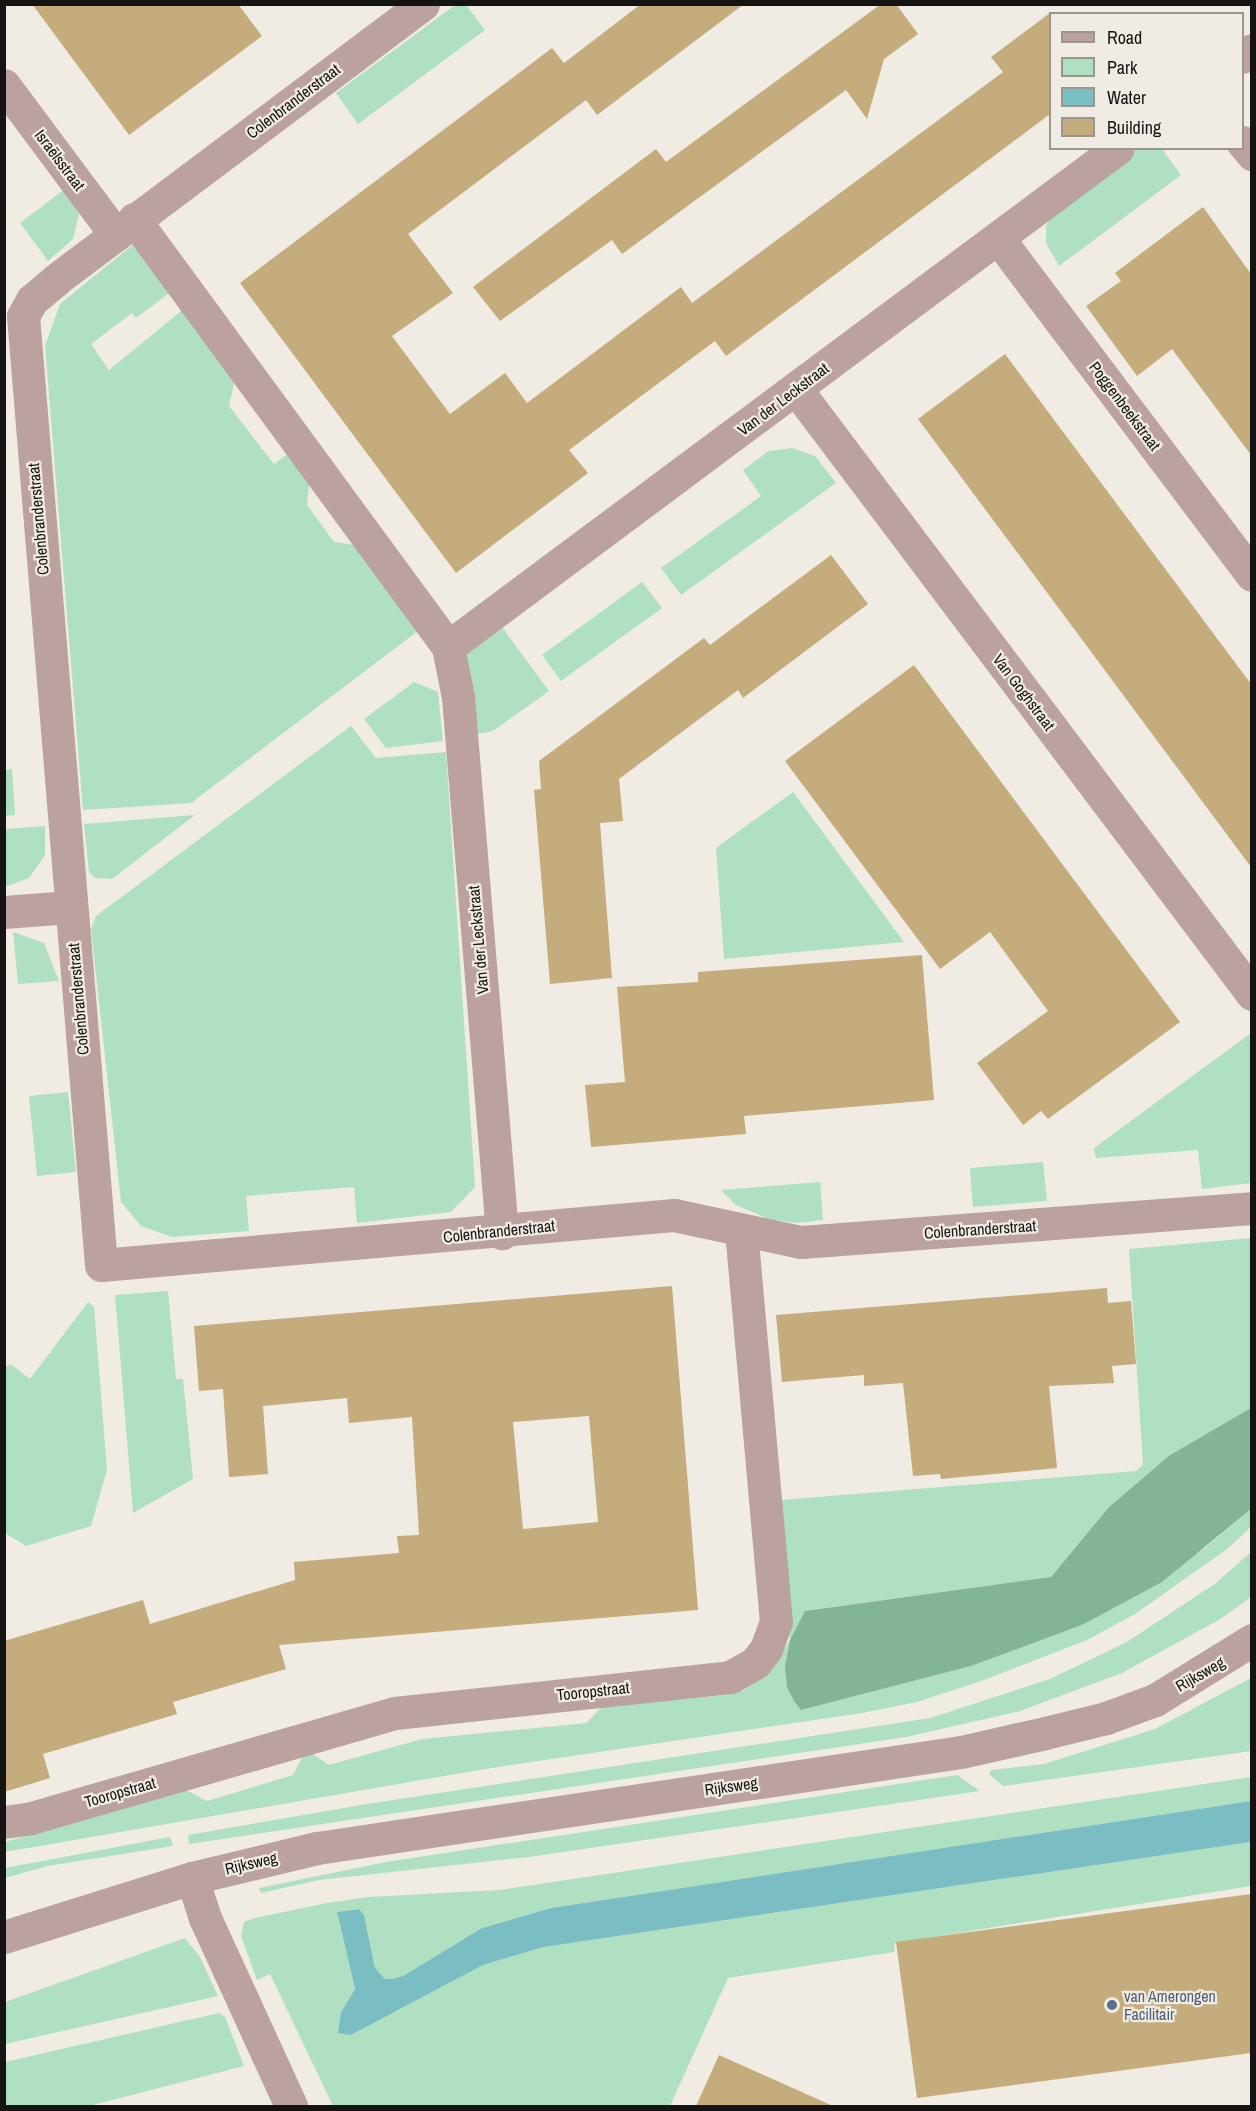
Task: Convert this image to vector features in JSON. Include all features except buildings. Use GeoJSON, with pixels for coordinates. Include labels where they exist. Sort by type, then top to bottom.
{"type":"FeatureCollection","features":[{"type":"Feature","properties":{"kind":"street","name":"Colenbranderstraat"},"geometry":{"type":"LineString","coordinates":[[423,4],[125,227],[32,300],[23,316],[22,329],[101,1265],[502,1233],[674,1215],[741,1232],[801,1242],[1251,1208]]}},
{"type":"Feature","properties":{"kind":"street","name":"Israëlsstraat"},"geometry":{"type":"LineString","coordinates":[[4,85],[125,227]]}},
{"type":"Feature","properties":{"kind":"street","name":"Van der Leckstraat"},"geometry":{"type":"LineString","coordinates":[[448,647],[1115,150]]}},
{"type":"Feature","properties":{"kind":"street","name":"Van der Leckstraat"},"geometry":{"type":"LineString","coordinates":[[125,227],[308,454],[448,647],[458,697],[502,1233]]}},
{"type":"Feature","properties":{"kind":"street","name":"Poggenbeekstraat"},"geometry":{"type":"LineString","coordinates":[[998,238],[1251,575]]}},
{"type":"Feature","properties":{"kind":"street","name":"Van Goghstraat"},"geometry":{"type":"LineString","coordinates":[[796,390],[1251,994]]}},
{"type":"Feature","properties":{"kind":"street"},"geometry":{"type":"LineString","coordinates":[[4,912],[70,907]]}},
{"type":"Feature","properties":{"kind":"street","name":"Tooropstraat"},"geometry":{"type":"LineString","coordinates":[[4,1822],[31,1818],[395,1713],[730,1677],[755,1664],[766,1649],[776,1622],[741,1232]]}},
{"type":"Feature","properties":{"kind":"street","name":"Rijksweg"},"geometry":{"type":"LineString","coordinates":[[4,1937],[192,1878],[317,1848],[961,1752],[1106,1718],[1155,1700],[1251,1640]]}},
{"type":"Feature","properties":{"kind":"street"},"geometry":{"type":"LineString","coordinates":[[192,1878],[205,1918],[291,2106]]}},
{"type":"Feature","properties":{"kind":"green space"},"geometry":{"type":"Polygon","coordinates":[[[455,5],[466,5],[485,30],[358,124],[336,93],[455,5]]]}},
{"type":"Feature","properties":{"kind":"green space"},"geometry":{"type":"Polygon","coordinates":[[[1136,150],[1163,150],[1181,175],[1059,266],[1046,243],[1046,226],[1055,209],[1136,150]]]}},
{"type":"Feature","properties":{"kind":"green space"},"geometry":{"type":"Polygon","coordinates":[[[65,189],[79,213],[73,239],[48,261],[20,223],[65,189]]]}},
{"type":"Feature","properties":{"kind":"green space"},"geometry":{"type":"Polygon","coordinates":[[[135,243],[172,291],[136,318],[132,313],[91,344],[109,370],[185,308],[235,379],[229,406],[274,464],[292,451],[310,475],[307,505],[334,542],[362,546],[423,627],[191,803],[83,810],[45,346],[60,304],[135,243]]]}},
{"type":"Feature","properties":{"kind":"green space"},"geometry":{"type":"Polygon","coordinates":[[[792,448],[815,456],[836,483],[681,595],[661,568],[761,496],[743,470],[769,451],[792,448]]]}},
{"type":"Feature","properties":{"kind":"green space"},"geometry":{"type":"Polygon","coordinates":[[[642,582],[662,608],[561,681],[542,655],[642,582]]]}},
{"type":"Feature","properties":{"kind":"green space"},"geometry":{"type":"Polygon","coordinates":[[[499,623],[549,691],[493,731],[468,736],[463,666],[469,645],[499,623]]]}},
{"type":"Feature","properties":{"kind":"green space"},"geometry":{"type":"Polygon","coordinates":[[[414,682],[438,692],[443,741],[386,748],[364,719],[414,682]]]}},
{"type":"Feature","properties":{"kind":"green space"},"geometry":{"type":"Polygon","coordinates":[[[351,726],[376,758],[446,752],[475,1187],[451,1212],[357,1223],[354,1187],[246,1196],[249,1231],[172,1237],[141,1226],[121,1202],[91,929],[96,916],[351,726]]]}},
{"type":"Feature","properties":{"kind":"green space"},"geometry":{"type":"Polygon","coordinates":[[[12,769],[15,815],[5,816],[5,770],[12,769]]]}},
{"type":"Feature","properties":{"kind":"green space"},"geometry":{"type":"Polygon","coordinates":[[[793,792],[904,942],[724,959],[716,848],[793,792]]]}},
{"type":"Feature","properties":{"kind":"green space"},"geometry":{"type":"Polygon","coordinates":[[[195,815],[112,879],[95,878],[89,872],[84,824],[195,815]]]}},
{"type":"Feature","properties":{"kind":"green space"},"geometry":{"type":"Polygon","coordinates":[[[45,826],[45,855],[29,878],[5,887],[5,829],[45,826]]]}},
{"type":"Feature","properties":{"kind":"green space"},"geometry":{"type":"Polygon","coordinates":[[[13,932],[44,943],[59,981],[18,984],[13,932]]]}},
{"type":"Feature","properties":{"kind":"green space"},"geometry":{"type":"Polygon","coordinates":[[[1251,1033],[1251,1183],[1202,1189],[1198,1150],[1096,1158],[1094,1148],[1251,1033]]]}},
{"type":"Feature","properties":{"kind":"green space"},"geometry":{"type":"Polygon","coordinates":[[[68,1092],[76,1172],[37,1176],[29,1096],[68,1092]]]}},
{"type":"Feature","properties":{"kind":"green space"},"geometry":{"type":"Polygon","coordinates":[[[1043,1162],[1047,1201],[973,1207],[970,1168],[1043,1162]]]}},
{"type":"Feature","properties":{"kind":"green space"},"geometry":{"type":"Polygon","coordinates":[[[820,1182],[823,1220],[797,1223],[769,1219],[736,1205],[721,1190],[820,1182]]]}},
{"type":"Feature","properties":{"kind":"green space"},"geometry":{"type":"Polygon","coordinates":[[[1251,1238],[1251,1408],[1170,1455],[1109,1507],[1051,1577],[805,1611],[801,1710],[971,1666],[1082,1625],[1205,1548],[1251,1509],[1251,1527],[1227,1549],[1135,1614],[1087,1640],[984,1680],[917,1702],[862,1713],[485,1769],[5,1852],[5,1842],[184,1789],[207,1801],[293,1775],[304,1754],[310,1752],[329,1765],[422,1739],[587,1723],[602,1706],[727,1695],[745,1688],[769,1672],[790,1640],[781,1500],[1136,1471],[1143,1465],[1129,1249],[1251,1238]]]}},
{"type":"Feature","properties":{"kind":"green space"},"geometry":{"type":"Polygon","coordinates":[[[168,1291],[176,1379],[183,1379],[193,1479],[133,1513],[115,1295],[168,1291]]]}},
{"type":"Feature","properties":{"kind":"green space"},"geometry":{"type":"Polygon","coordinates":[[[88,1302],[94,1307],[107,1470],[91,1526],[26,1546],[5,1533],[5,1366],[12,1365],[30,1379],[88,1302]]]}},
{"type":"Feature","properties":{"kind":"green space"},"geometry":{"type":"Polygon","coordinates":[[[1251,1408],[1251,1509],[1162,1582],[1082,1625],[971,1666],[801,1710],[794,1701],[787,1687],[785,1667],[790,1640],[805,1611],[1051,1577],[1109,1507],[1170,1455],[1251,1408]]]}},
{"type":"Feature","properties":{"kind":"green space"},"geometry":{"type":"Polygon","coordinates":[[[1251,1552],[1251,1597],[1222,1618],[1122,1673],[1020,1711],[906,1737],[189,1844],[188,1835],[367,1804],[930,1718],[1050,1679],[1127,1642],[1216,1583],[1251,1552]]]}},
{"type":"Feature","properties":{"kind":"green space"},"geometry":{"type":"Polygon","coordinates":[[[1251,1678],[1251,1751],[1003,1786],[989,1774],[991,1770],[1044,1764],[1155,1729],[1251,1678]]]}},
{"type":"Feature","properties":{"kind":"green space"},"geometry":{"type":"Polygon","coordinates":[[[957,1775],[980,1791],[529,1857],[319,1880],[261,1893],[259,1888],[386,1862],[957,1775]]]}},
{"type":"Feature","properties":{"kind":"green space"},"geometry":{"type":"Polygon","coordinates":[[[1251,1777],[1251,1801],[551,1908],[482,1928],[403,1976],[391,1979],[385,1979],[375,1968],[364,1915],[359,1909],[337,1912],[355,1989],[341,2012],[351,2035],[483,1965],[544,1947],[1251,1842],[1251,1886],[895,1943],[894,1952],[728,1978],[670,2106],[333,2106],[270,1974],[257,1980],[241,1936],[244,1922],[251,1919],[327,1903],[368,1897],[500,1890],[1251,1777]]]}},
{"type":"Feature","properties":{"kind":"green space"},"geometry":{"type":"Polygon","coordinates":[[[170,1837],[173,1846],[48,1866],[5,1878],[5,1868],[170,1837]]]}},
{"type":"Feature","properties":{"kind":"green space"},"geometry":{"type":"Polygon","coordinates":[[[185,1938],[200,1957],[218,1996],[5,2044],[5,2002],[185,1938]]]}},
{"type":"Feature","properties":{"kind":"green space"},"geometry":{"type":"Polygon","coordinates":[[[219,2013],[225,2017],[244,2066],[89,2106],[5,2106],[5,2062],[219,2013]]]}},
{"type":"Feature","properties":{"kind":"water"},"geometry":{"type":"Polygon","coordinates":[[[1251,1801],[1251,1842],[544,1947],[483,1965],[351,2035],[338,2033],[341,2012],[355,1989],[337,1912],[359,1909],[364,1915],[375,1968],[385,1979],[391,1979],[403,1976],[482,1928],[551,1908],[1251,1801]]]}},
{"type":"Feature","properties":{"kind":"place","name":"van Amerongen Facilitair"},"geometry":{"type":"Point","coordinates":[1112,2005]}}]}
